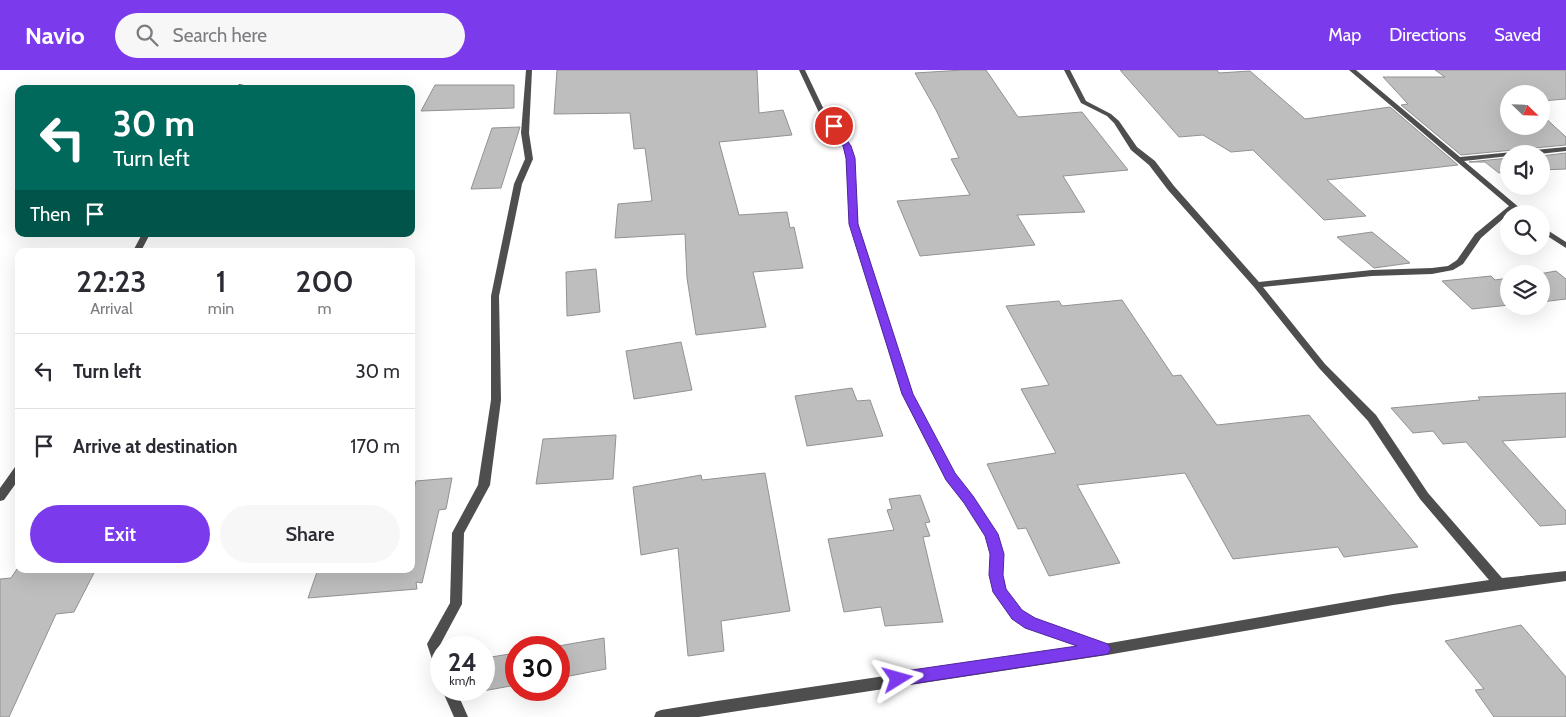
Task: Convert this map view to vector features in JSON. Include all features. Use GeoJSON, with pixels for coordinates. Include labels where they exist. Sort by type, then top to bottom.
{"type":"FeatureCollection","features":[{"type":"Feature","properties":{"kind":"street"},"geometry":{"type":"LineString","coordinates":[[438,636],[456,604],[458,533],[484,485],[496,400],[495,296],[518,184],[530,160],[525,133],[529,70]]}},
{"type":"Feature","properties":{"kind":"street"},"geometry":{"type":"LineString","coordinates":[[802,70],[824,117],[834,126],[847,146],[850,158],[854,224],[907,394],[950,476],[969,500],[991,534],[997,554],[996,575],[1000,592],[1017,615],[1030,623],[1103,649]]}},
{"type":"Feature","properties":{"kind":"street"},"geometry":{"type":"LineString","coordinates":[[1067,70],[1082,102],[1109,115],[1117,122],[1134,148],[1152,163],[1171,188],[1257,286],[1322,366],[1372,418],[1424,496],[1499,583]]}},
{"type":"Feature","properties":{"kind":"street"},"geometry":{"type":"LineString","coordinates":[[1352,70],[1460,159],[1512,205]]}},
{"type":"Feature","properties":{"kind":"street"},"geometry":{"type":"LineString","coordinates":[[1550,151],[1566,149]]}},
{"type":"Feature","properties":{"kind":"street"},"geometry":{"type":"LineString","coordinates":[[1460,159],[1500,155]]}},
{"type":"Feature","properties":{"kind":"street"},"geometry":{"type":"LineString","coordinates":[[1257,286],[1372,273],[1432,271],[1450,268],[1460,262],[1478,236],[1500,217]]}},
{"type":"Feature","properties":{"kind":"street"},"geometry":{"type":"LineString","coordinates":[[1550,234],[1566,246]]}},
{"type":"Feature","properties":{"kind":"street"},"geometry":{"type":"LineString","coordinates":[[0,497],[15,476]]}},
{"type":"Feature","properties":{"kind":"street"},"geometry":{"type":"LineString","coordinates":[[666,717],[859,684],[1103,649],[1499,583],[1566,576]]}},
{"type":"Feature","properties":{"kind":"street"},"geometry":{"type":"LineString","coordinates":[[454,701],[461,717]]}},
{"type":"Feature","properties":{"kind":"building"},"geometry":{"type":"Polygon","coordinates":[[[557,70],[757,70],[759,113],[783,110],[792,135],[719,142],[739,215],[787,212],[790,228],[794,227],[803,268],[753,272],[766,327],[696,335],[687,278],[685,234],[615,238],[618,204],[652,201],[645,148],[634,149],[630,113],[554,114],[557,70]]]}},
{"type":"Feature","properties":{"kind":"building"},"geometry":{"type":"Polygon","coordinates":[[[986,70],[1018,117],[1082,112],[1128,170],[1063,176],[1085,212],[1017,215],[1035,245],[920,256],[897,201],[970,195],[951,159],[959,158],[936,110],[915,73],[986,70]]]}},
{"type":"Feature","properties":{"kind":"building"},"geometry":{"type":"Polygon","coordinates":[[[1120,70],[1217,70],[1219,73],[1250,71],[1305,119],[1390,107],[1458,165],[1327,180],[1366,216],[1324,220],[1253,150],[1231,152],[1203,135],[1179,137],[1120,70]]]}},
{"type":"Feature","properties":{"kind":"building"},"geometry":{"type":"Polygon","coordinates":[[[1435,70],[1566,70],[1566,99],[1550,100],[1550,85],[1500,85],[1500,135],[1550,135],[1550,122],[1566,137],[1566,145],[1550,147],[1550,145],[1500,145],[1500,151],[1461,155],[1401,105],[1408,104],[1383,77],[1445,77],[1435,70]]]}},
{"type":"Feature","properties":{"kind":"building"},"geometry":{"type":"Polygon","coordinates":[[[435,85],[514,85],[514,108],[421,111],[435,85]]]}},
{"type":"Feature","properties":{"kind":"building"},"geometry":{"type":"Polygon","coordinates":[[[520,127],[501,188],[471,189],[492,128],[520,127]]]}},
{"type":"Feature","properties":{"kind":"building"},"geometry":{"type":"Polygon","coordinates":[[[1566,153],[1566,169],[1550,170],[1550,155],[1566,153]]]}},
{"type":"Feature","properties":{"kind":"building"},"geometry":{"type":"Polygon","coordinates":[[[1500,159],[1500,173],[1485,162],[1469,162],[1500,159]]]}},
{"type":"Feature","properties":{"kind":"building"},"geometry":{"type":"Polygon","coordinates":[[[1372,232],[1410,263],[1374,268],[1337,237],[1372,232]]]}},
{"type":"Feature","properties":{"kind":"building"},"geometry":{"type":"Polygon","coordinates":[[[596,269],[600,312],[567,316],[566,272],[596,269]]]}},
{"type":"Feature","properties":{"kind":"building"},"geometry":{"type":"Polygon","coordinates":[[[1556,271],[1566,279],[1566,299],[1550,301],[1550,272],[1556,271]]]}},
{"type":"Feature","properties":{"kind":"building"},"geometry":{"type":"Polygon","coordinates":[[[1491,276],[1495,280],[1500,279],[1500,306],[1472,309],[1442,281],[1491,276]]]}},
{"type":"Feature","properties":{"kind":"building"},"geometry":{"type":"Polygon","coordinates":[[[1122,300],[1173,376],[1181,375],[1217,425],[1309,415],[1418,547],[1344,557],[1338,547],[1233,559],[1185,473],[1077,485],[1120,563],[1049,576],[1026,528],[1018,529],[987,464],[1056,453],[1021,389],[1049,385],[1006,306],[1059,301],[1062,306],[1122,300]]]}},
{"type":"Feature","properties":{"kind":"building"},"geometry":{"type":"Polygon","coordinates":[[[681,342],[692,390],[634,399],[626,351],[681,342]]]}},
{"type":"Feature","properties":{"kind":"building"},"geometry":{"type":"Polygon","coordinates":[[[852,388],[857,401],[870,400],[883,436],[807,446],[795,396],[852,388]]]}},
{"type":"Feature","properties":{"kind":"building"},"geometry":{"type":"Polygon","coordinates":[[[1566,393],[1566,437],[1502,441],[1566,511],[1566,524],[1540,526],[1466,442],[1443,444],[1433,431],[1413,433],[1391,408],[1480,400],[1478,397],[1566,393]]]}},
{"type":"Feature","properties":{"kind":"building"},"geometry":{"type":"Polygon","coordinates":[[[616,435],[613,479],[536,484],[543,439],[616,435]]]}},
{"type":"Feature","properties":{"kind":"building"},"geometry":{"type":"Polygon","coordinates":[[[765,473],[790,611],[721,621],[724,651],[688,656],[678,548],[641,555],[633,487],[701,475],[702,480],[765,473]]]}},
{"type":"Feature","properties":{"kind":"building"},"geometry":{"type":"Polygon","coordinates":[[[452,478],[446,509],[439,510],[422,583],[416,582],[417,589],[308,598],[317,573],[415,573],[416,481],[452,478]]]}},
{"type":"Feature","properties":{"kind":"building"},"geometry":{"type":"Polygon","coordinates":[[[920,495],[930,522],[925,523],[930,536],[923,537],[943,622],[885,626],[881,607],[844,612],[828,539],[894,530],[887,510],[892,509],[889,499],[920,495]]]}},
{"type":"Feature","properties":{"kind":"building"},"geometry":{"type":"Polygon","coordinates":[[[15,572],[94,573],[74,612],[56,614],[9,717],[0,717],[0,579],[11,578],[15,572]]]}},
{"type":"Feature","properties":{"kind":"building"},"geometry":{"type":"Polygon","coordinates":[[[1521,625],[1566,677],[1566,717],[1494,717],[1475,690],[1484,689],[1445,641],[1521,625]]]}},
{"type":"Feature","properties":{"kind":"building"},"geometry":{"type":"Polygon","coordinates":[[[604,638],[606,669],[570,676],[570,644],[604,638]]]}},
{"type":"Feature","properties":{"kind":"building"},"geometry":{"type":"Polygon","coordinates":[[[505,655],[505,687],[495,689],[495,656],[505,655]]]}},
{"type":"Feature","properties":{"kind":"route"},"geometry":{"type":"LineString","coordinates":[[834,126],[847,146],[850,158],[854,224],[907,394],[950,476],[969,500],[991,534],[997,554],[996,575],[1000,592],[1017,615],[1030,623],[1045,630],[1103,649],[898,679]]}}]}
